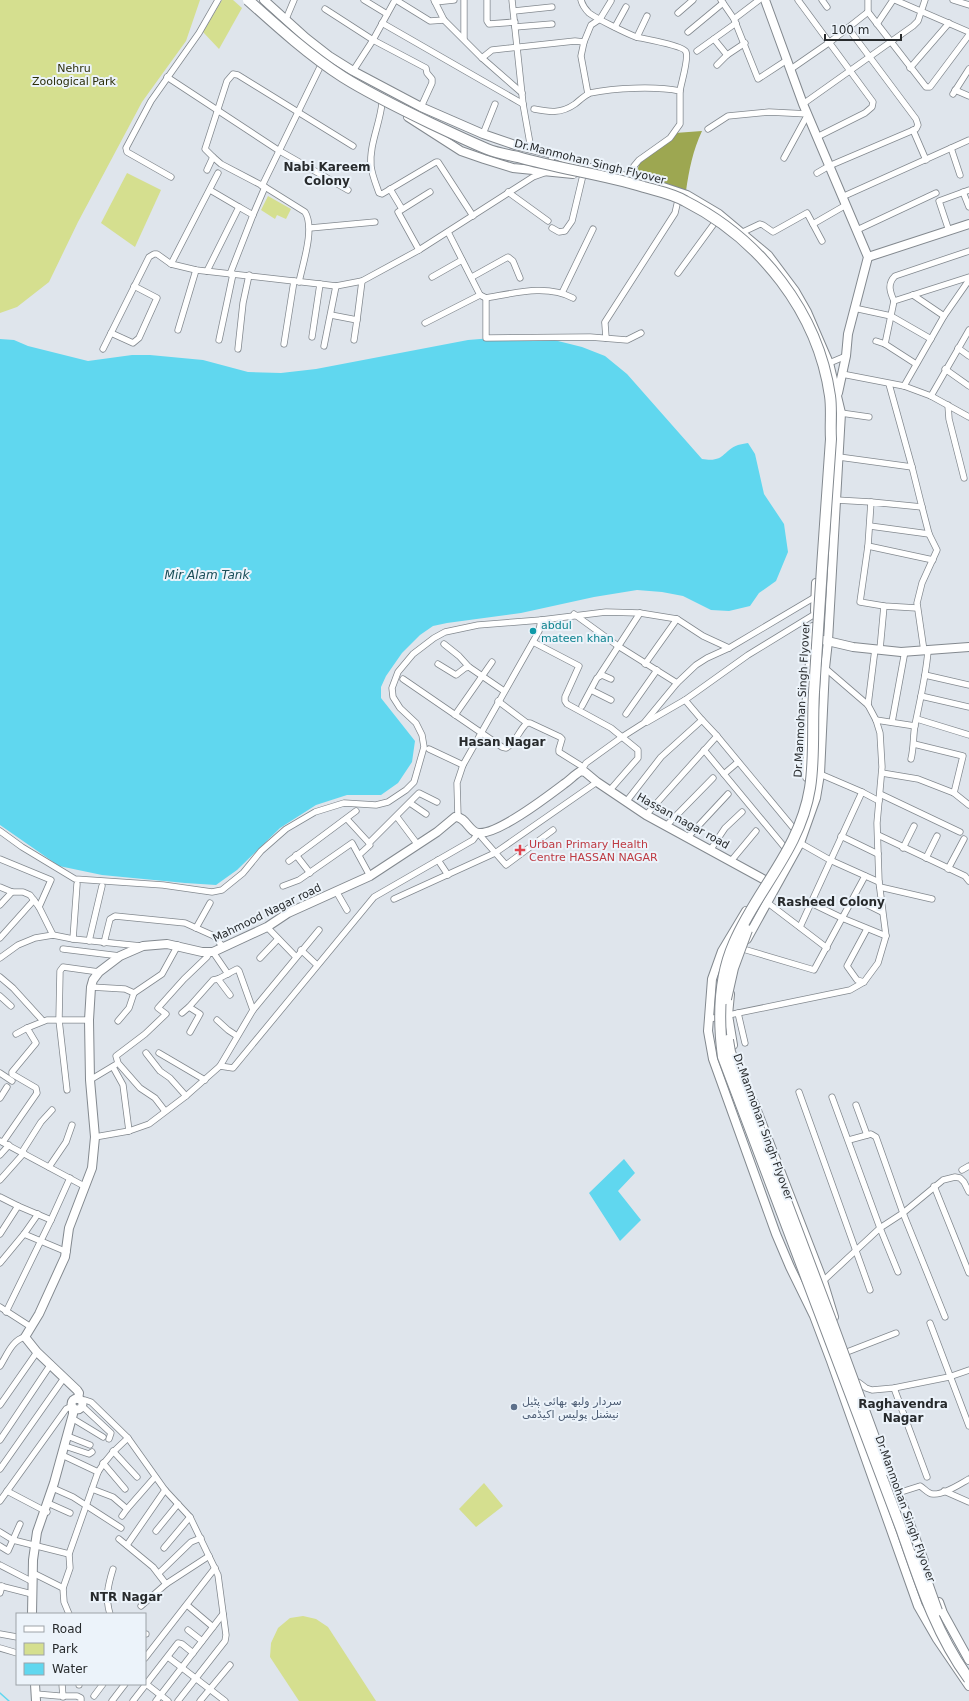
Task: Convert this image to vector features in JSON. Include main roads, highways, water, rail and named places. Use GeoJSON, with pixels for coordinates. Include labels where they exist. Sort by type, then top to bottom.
{"type":"FeatureCollection","features":[{"type":"Feature","properties":{"kind":"highway","name":"Dr.Manmohan Singh Flyover"},"geometry":{"type":"LineString","coordinates":[[248,0],[311,54],[343,77],[399,108],[452,133],[488,149],[642,186],[673,195],[717,219],[741,238],[769,264],[806,322],[819,351],[830,397],[831,439],[814,695],[810,788],[799,828],[788,851],[749,914],[734,943],[722,985],[719,1009],[720,1037],[723,1056],[899,1524],[923,1594],[943,1639],[969,1679]]}},
{"type":"Feature","properties":{"kind":"highway","name":"Dr.Manmohan Singh Flyover"},"geometry":{"type":"LineString","coordinates":[[254,0],[335,66],[366,85],[436,121],[495,146],[661,188],[684,196],[711,210],[740,232],[770,260],[781,273],[801,304],[813,328],[829,376],[835,400],[836,420],[820,661],[816,781],[803,829],[744,937],[733,968],[726,1001],[726,1028],[730,1052],[832,1323],[938,1612],[949,1636],[969,1667]]}},
{"type":"Feature","properties":{"kind":"water","name":"Mir Alam Tank"},"geometry":{"type":"Polygon","coordinates":[[[505,337],[554,340],[582,347],[605,356],[627,374],[702,459],[709,460],[719,458],[733,447],[748,443],[755,454],[764,494],[784,524],[788,552],[776,581],[759,593],[750,606],[729,611],[711,610],[683,596],[662,592],[637,590],[594,597],[521,613],[433,626],[420,635],[402,653],[386,676],[381,687],[381,698],[415,741],[412,762],[398,783],[381,795],[347,795],[316,805],[280,828],[237,870],[216,885],[102,875],[59,866],[0,825],[0,339],[14,340],[28,346],[88,361],[132,355],[150,355],[203,360],[248,372],[281,373],[316,369],[468,340],[505,337]]]}},
{"type":"Feature","properties":{"kind":"water"},"geometry":{"type":"Polygon","coordinates":[[[624,1159],[635,1173],[618,1191],[641,1220],[620,1241],[589,1193],[624,1159]]]}},
{"type":"Feature","properties":{"kind":"waterway"},"geometry":{"type":"LineString","coordinates":[[0,1693],[9,1701]]}},
{"type":"Feature","properties":{"kind":"place","name":"abdul mateen khan"},"geometry":{"type":"Point","coordinates":[533,631]}},
{"type":"Feature","properties":{"kind":"place","name":"Urban Primary Health Centre HASSAN NAGAR"},"geometry":{"type":"Point","coordinates":[520,850]}},
{"type":"Feature","properties":{"kind":"place","name":"سردار ولبھ بھائی پٹیل نیشنل پولیس اکیڈمی"},"geometry":{"type":"Point","coordinates":[514,1407]}},
{"type":"Feature","properties":{"kind":"district","name":"Nabi Kareem Colony"},"geometry":{"type":"Point","coordinates":[327,174]}},
{"type":"Feature","properties":{"kind":"district","name":"Hasan Nagar"},"geometry":{"type":"Point","coordinates":[502,742]}},
{"type":"Feature","properties":{"kind":"district","name":"Rasheed Colony"},"geometry":{"type":"Point","coordinates":[831,902]}},
{"type":"Feature","properties":{"kind":"district","name":"Raghavendra Nagar"},"geometry":{"type":"Point","coordinates":[903,1411]}},
{"type":"Feature","properties":{"kind":"district","name":"NTR Nagar"},"geometry":{"type":"Point","coordinates":[126,1597]}},
{"type":"Feature","properties":{"kind":"park label","name":"Nehru Zoological Park"},"geometry":{"type":"Point","coordinates":[74,74]}}]}
